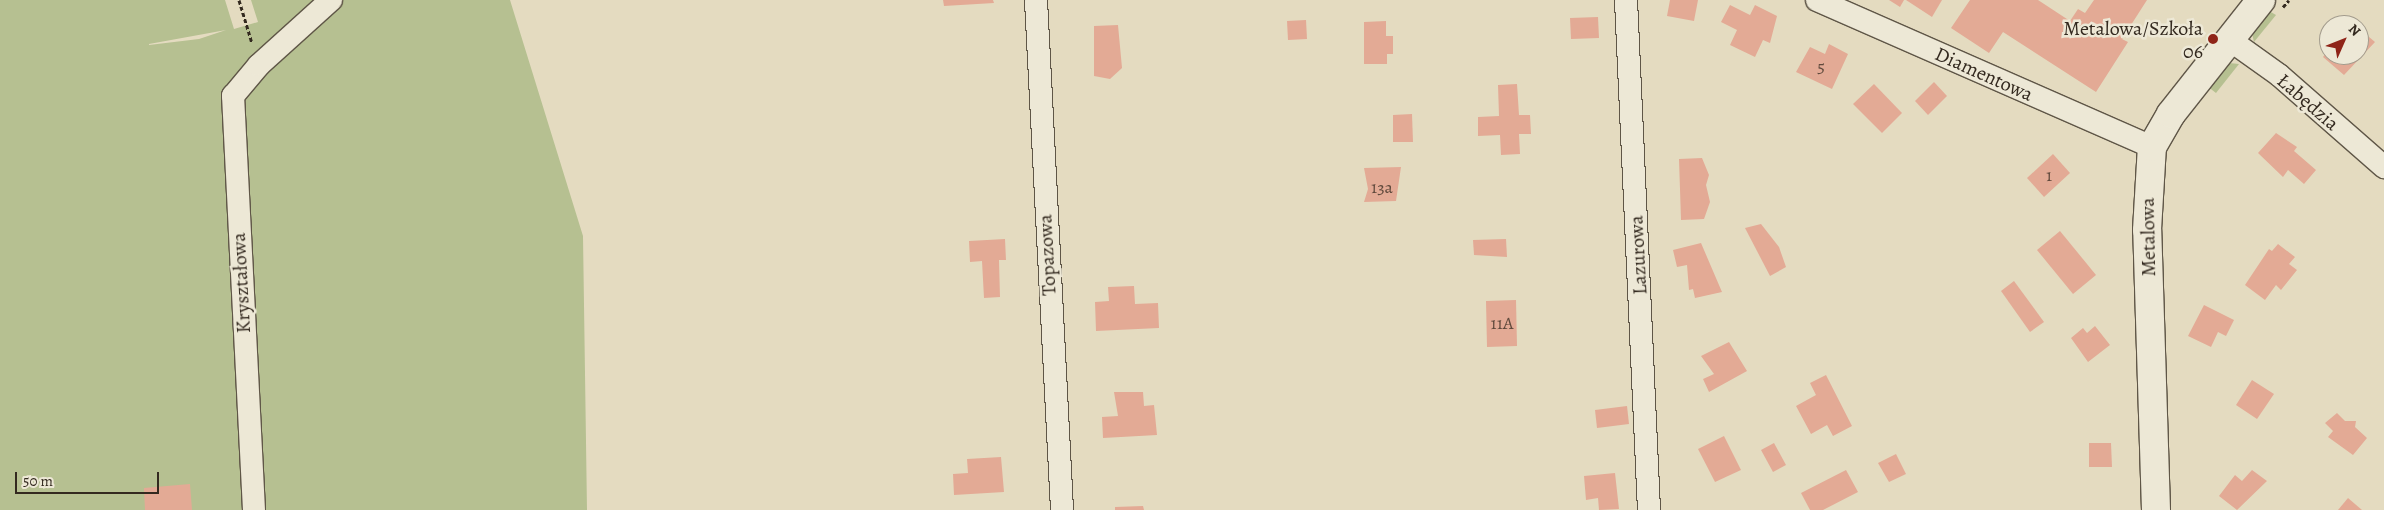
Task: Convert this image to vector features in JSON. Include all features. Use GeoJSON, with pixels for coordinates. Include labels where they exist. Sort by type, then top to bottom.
{"type":"FeatureCollection","features":[{"type":"Feature","properties":{"kind":"street","name":"Kryształowa"},"geometry":{"type":"LineString","coordinates":[[254,510],[233,96],[259,65],[331,0]]}},
{"type":"Feature","properties":{"kind":"street","name":"Topazowa"},"geometry":{"type":"LineString","coordinates":[[1036,0],[1062,510]]}},
{"type":"Feature","properties":{"kind":"street","name":"Lazurowa"},"geometry":{"type":"LineString","coordinates":[[1626,0],[1649,510]]}},
{"type":"Feature","properties":{"kind":"street","name":"Diamentowa"},"geometry":{"type":"LineString","coordinates":[[1817,0],[2152,147]]}},
{"type":"Feature","properties":{"kind":"street","name":"Metalowa"},"geometry":{"type":"LineString","coordinates":[[2156,510],[2147,230],[2152,147],[2171,114],[2261,0]]}},
{"type":"Feature","properties":{"kind":"street","name":"Łabędzia"},"geometry":{"type":"LineString","coordinates":[[2230,40],[2279,76],[2384,167]]}},
{"type":"Feature","properties":{"kind":"path"},"geometry":{"type":"LineString","coordinates":[[239,0],[259,65]]}},
{"type":"Feature","properties":{"kind":"green space"},"geometry":{"type":"Polygon","coordinates":[[[0,0],[225,0],[234,29],[258,22],[251,0],[510,0],[583,236],[587,510],[0,510],[0,0]],[[226,30],[149,45],[199,39],[226,30]]]}},
{"type":"Feature","properties":{"kind":"green space"},"geometry":{"type":"Polygon","coordinates":[[[2269,11],[2276,15],[2254,42],[2252,33],[2269,11]]]}},
{"type":"Feature","properties":{"kind":"green space"},"geometry":{"type":"Polygon","coordinates":[[[2229,63],[2239,64],[2216,93],[2207,86],[2229,63]]]}},
{"type":"Feature","properties":{"kind":"building"},"geometry":{"type":"Polygon","coordinates":[[[943,0],[993,0],[994,3],[944,6],[943,0]]]}},
{"type":"Feature","properties":{"kind":"building"},"geometry":{"type":"Polygon","coordinates":[[[1670,0],[1698,0],[1694,21],[1667,16],[1670,0]]]}},
{"type":"Feature","properties":{"kind":"building"},"geometry":{"type":"Polygon","coordinates":[[[1889,0],[1904,0],[1900,7],[1889,0]]]}},
{"type":"Feature","properties":{"kind":"building"},"geometry":{"type":"Polygon","coordinates":[[[1906,0],[1942,0],[1932,17],[1906,0]]]}},
{"type":"Feature","properties":{"kind":"building"},"geometry":{"type":"Polygon","coordinates":[[[1970,0],[2038,0],[2070,21],[2078,9],[2085,13],[2094,0],[2147,0],[2122,39],[2128,42],[2096,92],[2003,32],[1989,53],[1951,28],[1970,0]]]}},
{"type":"Feature","properties":{"kind":"building"},"geometry":{"type":"Polygon","coordinates":[[[1730,5],[1750,15],[1755,5],[1777,16],[1770,43],[1763,40],[1755,57],[1730,45],[1737,30],[1721,22],[1730,5]]]}},
{"type":"Feature","properties":{"kind":"building"},"geometry":{"type":"Polygon","coordinates":[[[1598,17],[1599,38],[1571,39],[1570,18],[1598,17]]]}},
{"type":"Feature","properties":{"kind":"building"},"geometry":{"type":"Polygon","coordinates":[[[1306,20],[1307,39],[1288,40],[1287,21],[1306,20]]]}},
{"type":"Feature","properties":{"kind":"building"},"geometry":{"type":"Polygon","coordinates":[[[1386,21],[1386,36],[1393,36],[1393,54],[1387,54],[1387,64],[1364,64],[1364,22],[1386,21]]]}},
{"type":"Feature","properties":{"kind":"building"},"geometry":{"type":"Polygon","coordinates":[[[1118,25],[1122,68],[1110,79],[1094,76],[1094,26],[1118,25]]]}},
{"type":"Feature","properties":{"kind":"building"},"geometry":{"type":"Polygon","coordinates":[[[2369,37],[2375,42],[2369,48],[2369,37]]]}},
{"type":"Feature","properties":{"kind":"building"},"geometry":{"type":"Polygon","coordinates":[[[1829,44],[1848,54],[1832,89],[1796,72],[1810,47],[1825,54],[1829,44]]]}},
{"type":"Feature","properties":{"kind":"building"},"geometry":{"type":"Polygon","coordinates":[[[2332,65],[2353,65],[2344,75],[2332,65]]]}},
{"type":"Feature","properties":{"kind":"building"},"geometry":{"type":"Polygon","coordinates":[[[1934,82],[1947,96],[1928,115],[1915,101],[1934,82]]]}},
{"type":"Feature","properties":{"kind":"building"},"geometry":{"type":"Polygon","coordinates":[[[1517,84],[1519,115],[1530,115],[1531,134],[1519,134],[1520,154],[1501,155],[1500,135],[1478,136],[1478,117],[1499,116],[1498,85],[1517,84]]]}},
{"type":"Feature","properties":{"kind":"building"},"geometry":{"type":"Polygon","coordinates":[[[1874,84],[1902,113],[1882,133],[1853,104],[1874,84]]]}},
{"type":"Feature","properties":{"kind":"building"},"geometry":{"type":"Polygon","coordinates":[[[1412,114],[1413,142],[1393,142],[1393,115],[1412,114]]]}},
{"type":"Feature","properties":{"kind":"building"},"geometry":{"type":"Polygon","coordinates":[[[2276,133],[2297,147],[2294,151],[2316,170],[2304,184],[2288,170],[2283,177],[2258,153],[2276,133]]]}},
{"type":"Feature","properties":{"kind":"building"},"geometry":{"type":"Polygon","coordinates":[[[2053,154],[2070,173],[2044,197],[2027,178],[2053,154]]]}},
{"type":"Feature","properties":{"kind":"building"},"geometry":{"type":"Polygon","coordinates":[[[1702,158],[1709,175],[1706,185],[1710,202],[1704,219],[1681,220],[1679,159],[1702,158]]]}},
{"type":"Feature","properties":{"kind":"building"},"geometry":{"type":"Polygon","coordinates":[[[1401,167],[1396,201],[1364,202],[1368,189],[1364,168],[1401,167]]]}},
{"type":"Feature","properties":{"kind":"building"},"geometry":{"type":"Polygon","coordinates":[[[1761,224],[1779,247],[1786,267],[1770,276],[1745,228],[1761,224]]]}},
{"type":"Feature","properties":{"kind":"building"},"geometry":{"type":"Polygon","coordinates":[[[2060,231],[2096,275],[2073,294],[2037,250],[2060,231]]]}},
{"type":"Feature","properties":{"kind":"building"},"geometry":{"type":"Polygon","coordinates":[[[1005,239],[1006,260],[999,260],[1000,297],[984,298],[982,261],[970,262],[969,241],[1005,239]]]}},
{"type":"Feature","properties":{"kind":"building"},"geometry":{"type":"Polygon","coordinates":[[[1506,239],[1507,257],[1474,255],[1473,240],[1506,239]]]}},
{"type":"Feature","properties":{"kind":"building"},"geometry":{"type":"Polygon","coordinates":[[[1701,243],[1722,292],[1695,298],[1693,289],[1689,290],[1687,265],[1677,267],[1673,250],[1701,243]]]}},
{"type":"Feature","properties":{"kind":"building"},"geometry":{"type":"Polygon","coordinates":[[[2278,244],[2295,257],[2289,264],[2297,270],[2281,290],[2276,285],[2265,300],[2245,285],[2269,249],[2272,251],[2278,244]]]}},
{"type":"Feature","properties":{"kind":"building"},"geometry":{"type":"Polygon","coordinates":[[[2014,281],[2044,322],[2030,332],[2001,291],[2014,281]]]}},
{"type":"Feature","properties":{"kind":"building"},"geometry":{"type":"Polygon","coordinates":[[[1134,286],[1135,304],[1158,303],[1159,328],[1096,331],[1095,302],[1109,301],[1108,287],[1134,286]]]}},
{"type":"Feature","properties":{"kind":"building"},"geometry":{"type":"Polygon","coordinates":[[[1516,300],[1517,346],[1487,347],[1486,301],[1516,300]]]}},
{"type":"Feature","properties":{"kind":"building"},"geometry":{"type":"Polygon","coordinates":[[[2204,305],[2234,320],[2226,336],[2218,332],[2211,347],[2188,336],[2204,305]]]}},
{"type":"Feature","properties":{"kind":"building"},"geometry":{"type":"Polygon","coordinates":[[[2095,326],[2110,345],[2088,362],[2071,338],[2083,328],[2087,333],[2095,326]]]}},
{"type":"Feature","properties":{"kind":"building"},"geometry":{"type":"Polygon","coordinates":[[[1729,342],[1747,371],[1709,392],[1703,379],[1714,374],[1701,356],[1729,342]]]}},
{"type":"Feature","properties":{"kind":"building"},"geometry":{"type":"Polygon","coordinates":[[[1826,375],[1852,426],[1833,436],[1827,425],[1811,434],[1796,406],[1816,395],[1810,383],[1826,375]]]}},
{"type":"Feature","properties":{"kind":"building"},"geometry":{"type":"Polygon","coordinates":[[[2252,380],[2274,394],[2257,419],[2236,405],[2252,380]]]}},
{"type":"Feature","properties":{"kind":"building"},"geometry":{"type":"Polygon","coordinates":[[[1114,392],[1143,392],[1144,406],[1154,405],[1157,435],[1103,438],[1102,417],[1118,416],[1114,392]]]}},
{"type":"Feature","properties":{"kind":"building"},"geometry":{"type":"Polygon","coordinates":[[[1627,406],[1629,424],[1597,428],[1595,410],[1627,406]]]}},
{"type":"Feature","properties":{"kind":"building"},"geometry":{"type":"Polygon","coordinates":[[[2337,413],[2345,421],[2356,421],[2355,427],[2367,438],[2353,455],[2328,437],[2333,431],[2325,423],[2337,413]]]}},
{"type":"Feature","properties":{"kind":"building"},"geometry":{"type":"Polygon","coordinates":[[[1724,436],[1741,470],[1715,482],[1698,449],[1724,436]]]}},
{"type":"Feature","properties":{"kind":"building"},"geometry":{"type":"Polygon","coordinates":[[[1774,443],[1786,465],[1773,472],[1761,450],[1774,443]]]}},
{"type":"Feature","properties":{"kind":"building"},"geometry":{"type":"Polygon","coordinates":[[[2089,443],[2111,443],[2112,467],[2089,467],[2089,443]]]}},
{"type":"Feature","properties":{"kind":"building"},"geometry":{"type":"Polygon","coordinates":[[[1896,454],[1906,474],[1889,482],[1878,463],[1896,454]]]}},
{"type":"Feature","properties":{"kind":"building"},"geometry":{"type":"Polygon","coordinates":[[[1001,457],[1004,492],[954,495],[953,474],[968,473],[967,459],[1001,457]]]}},
{"type":"Feature","properties":{"kind":"building"},"geometry":{"type":"Polygon","coordinates":[[[1846,470],[1858,492],[1823,510],[1810,510],[1801,493],[1846,470]]]}},
{"type":"Feature","properties":{"kind":"building"},"geometry":{"type":"Polygon","coordinates":[[[2252,470],[2267,481],[2237,510],[2219,496],[2235,475],[2242,481],[2252,470]]]}},
{"type":"Feature","properties":{"kind":"building"},"geometry":{"type":"Polygon","coordinates":[[[1615,473],[1619,509],[1599,510],[1598,498],[1586,500],[1584,476],[1615,473]]]}},
{"type":"Feature","properties":{"kind":"building"},"geometry":{"type":"Polygon","coordinates":[[[190,484],[192,510],[145,510],[144,488],[190,484]]]}},
{"type":"Feature","properties":{"kind":"building"},"geometry":{"type":"Polygon","coordinates":[[[2348,498],[2362,510],[2338,510],[2348,498]]]}},
{"type":"Feature","properties":{"kind":"building"},"geometry":{"type":"Polygon","coordinates":[[[1143,506],[1144,510],[1115,510],[1115,507],[1143,506]]]}},
{"type":"Feature","properties":{"kind":"place","name":"Metalowa/Szkoła 06"},"geometry":{"type":"Point","coordinates":[2213,39]}}]}
